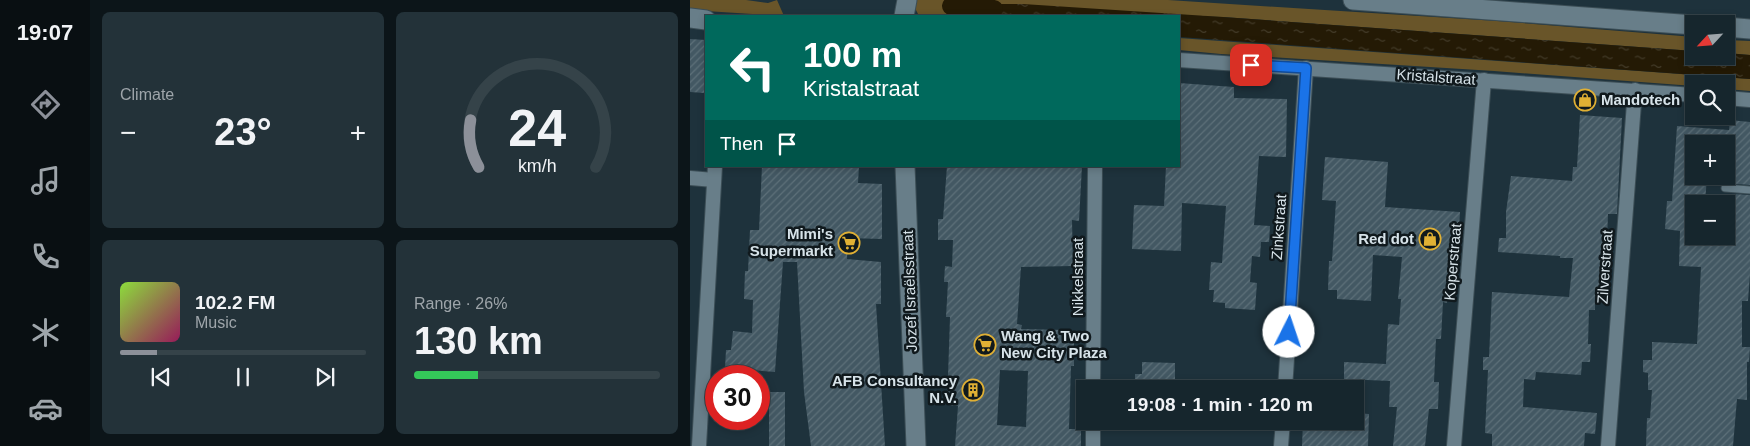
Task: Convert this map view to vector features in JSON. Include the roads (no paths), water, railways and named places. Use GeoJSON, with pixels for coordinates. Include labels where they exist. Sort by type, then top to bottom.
{"type":"FeatureCollection","features":[{"type":"Feature","properties":{"kind":"street"},"geometry":{"type":"LineString","coordinates":[[904,15],[907,0]]}},
{"type":"Feature","properties":{"kind":"street"},"geometry":{"type":"LineString","coordinates":[[1353,0],[1487,5],[1685,24]]}},
{"type":"Feature","properties":{"kind":"street"},"geometry":{"type":"LineString","coordinates":[[690,18],[705,20]]}},
{"type":"Feature","properties":{"kind":"street"},"geometry":{"type":"LineString","coordinates":[[1735,28],[1750,29]]}},
{"type":"Feature","properties":{"kind":"street","name":"Kristalstraat"},"geometry":{"type":"LineString","coordinates":[[1180,60],[1685,94]]}},
{"type":"Feature","properties":{"kind":"street","name":"Zinkstraat"},"geometry":{"type":"LineString","coordinates":[[1286,380],[1306,68]]}},
{"type":"Feature","properties":{"kind":"street","name":"Koperstraat"},"geometry":{"type":"LineString","coordinates":[[1454,446],[1484,80]]}},
{"type":"Feature","properties":{"kind":"street","name":"Zilverstraat"},"geometry":{"type":"LineString","coordinates":[[1608,446],[1635,90]]}},
{"type":"Feature","properties":{"kind":"street"},"geometry":{"type":"LineString","coordinates":[[1735,99],[1750,100]]}},
{"type":"Feature","properties":{"kind":"street","name":"Jozef Israëlsstraat"},"geometry":{"type":"LineString","coordinates":[[905,167],[916,446]]}},
{"type":"Feature","properties":{"kind":"street","name":"Nikkelstraat"},"geometry":{"type":"LineString","coordinates":[[1093,380],[1095,167]]}},
{"type":"Feature","properties":{"kind":"street"},"geometry":{"type":"LineString","coordinates":[[690,178],[715,173],[697,358],[699,446]]}},
{"type":"Feature","properties":{"kind":"street"},"geometry":{"type":"LineString","coordinates":[[1093,430],[1093,446]]}},
{"type":"Feature","properties":{"kind":"street"},"geometry":{"type":"LineString","coordinates":[[1281,446],[1282,430]]}},
{"type":"Feature","properties":{"kind":"lane"},"geometry":{"type":"LineString","coordinates":[[1725,188],[1750,190]]}},
{"type":"Feature","properties":{"kind":"water"},"geometry":{"type":"Polygon","coordinates":[[[972,4],[1023,4],[1223,17],[1685,50],[1685,65],[1735,65],[1735,54],[1750,55],[1750,79],[1735,78],[1735,75],[1696,75],[1180,37],[1180,15],[988,15],[970,11],[972,4]]]}},
{"type":"Feature","properties":{"kind":"waterway"},"geometry":{"type":"LineString","coordinates":[[951,6],[994,9]]}},
{"type":"Feature","properties":{"kind":"place","name":"Mandotech"},"geometry":{"type":"Point","coordinates":[1585,100]}},
{"type":"Feature","properties":{"kind":"place","name":"Red dot"},"geometry":{"type":"Point","coordinates":[1430,239]}},
{"type":"Feature","properties":{"kind":"place","name":"Mimi's Supermarkt"},"geometry":{"type":"Point","coordinates":[849,243]}},
{"type":"Feature","properties":{"kind":"place","name":"Wang & Two New City Plaza"},"geometry":{"type":"Point","coordinates":[985,345]}},
{"type":"Feature","properties":{"kind":"place","name":"AFB Consultancy N.V."},"geometry":{"type":"Point","coordinates":[973,390]}}]}
